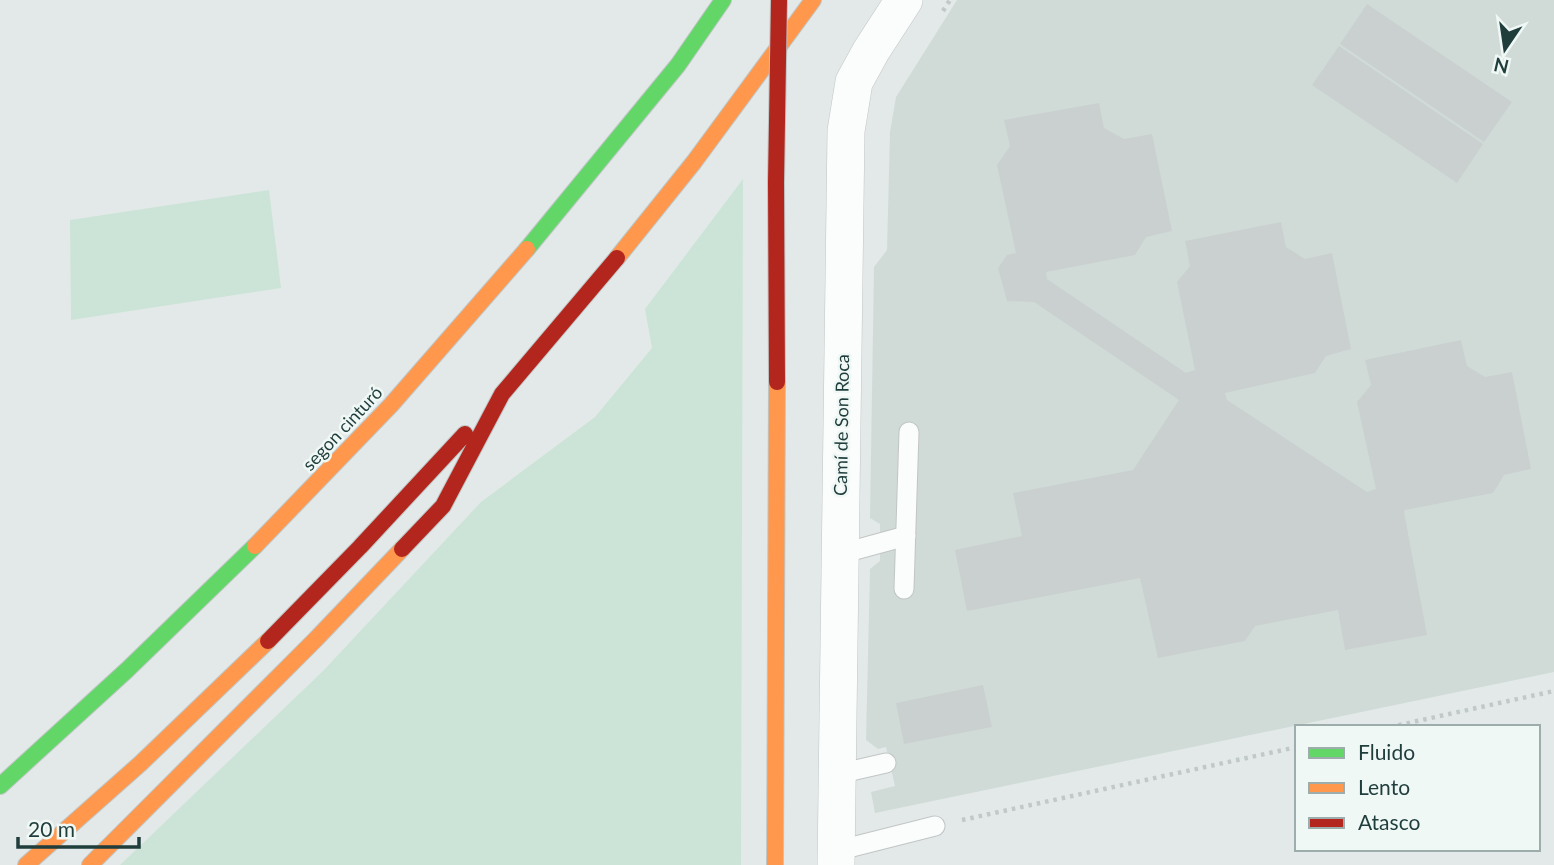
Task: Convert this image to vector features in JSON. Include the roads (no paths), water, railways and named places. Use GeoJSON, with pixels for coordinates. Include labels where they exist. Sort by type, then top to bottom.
{"type":"FeatureCollection","features":[{"type":"Feature","properties":{"kind":"main road"},"geometry":{"type":"LineString","coordinates":[[678,65],[703,0]]}},
{"type":"Feature","properties":{"kind":"main road"},"geometry":{"type":"LineString","coordinates":[[678,65],[723,0]]}},
{"type":"Feature","properties":{"kind":"main road"},"geometry":{"type":"LineString","coordinates":[[775,865],[778,535],[776,182],[779,0]]}},
{"type":"Feature","properties":{"kind":"main road"},"geometry":{"type":"LineString","coordinates":[[26,865],[186,719],[399,508],[502,394],[598,281],[685,172],[813,0]]}},
{"type":"Feature","properties":{"kind":"main road","name":"segon cinturó"},"geometry":{"type":"LineString","coordinates":[[0,786],[127,670],[286,516],[391,405],[487,297],[678,65]]}},
{"type":"Feature","properties":{"kind":"main road"},"geometry":{"type":"LineString","coordinates":[[90,865],[316,639],[443,506],[502,394]]}},
{"type":"Feature","properties":{"kind":"street","name":"Camí de Son Roca"},"geometry":{"type":"LineString","coordinates":[[836,858],[844,220],[848,114],[855,82],[862,66],[904,0]]}},
{"type":"Feature","properties":{"kind":"lane"},"geometry":{"type":"LineString","coordinates":[[904,589],[909,432]]}},
{"type":"Feature","properties":{"kind":"lane"},"geometry":{"type":"LineString","coordinates":[[839,554],[905,536]]}},
{"type":"Feature","properties":{"kind":"lane"},"geometry":{"type":"LineString","coordinates":[[838,775],[886,763]]}},
{"type":"Feature","properties":{"kind":"lane"},"geometry":{"type":"LineString","coordinates":[[836,858],[934,826]]}}]}
